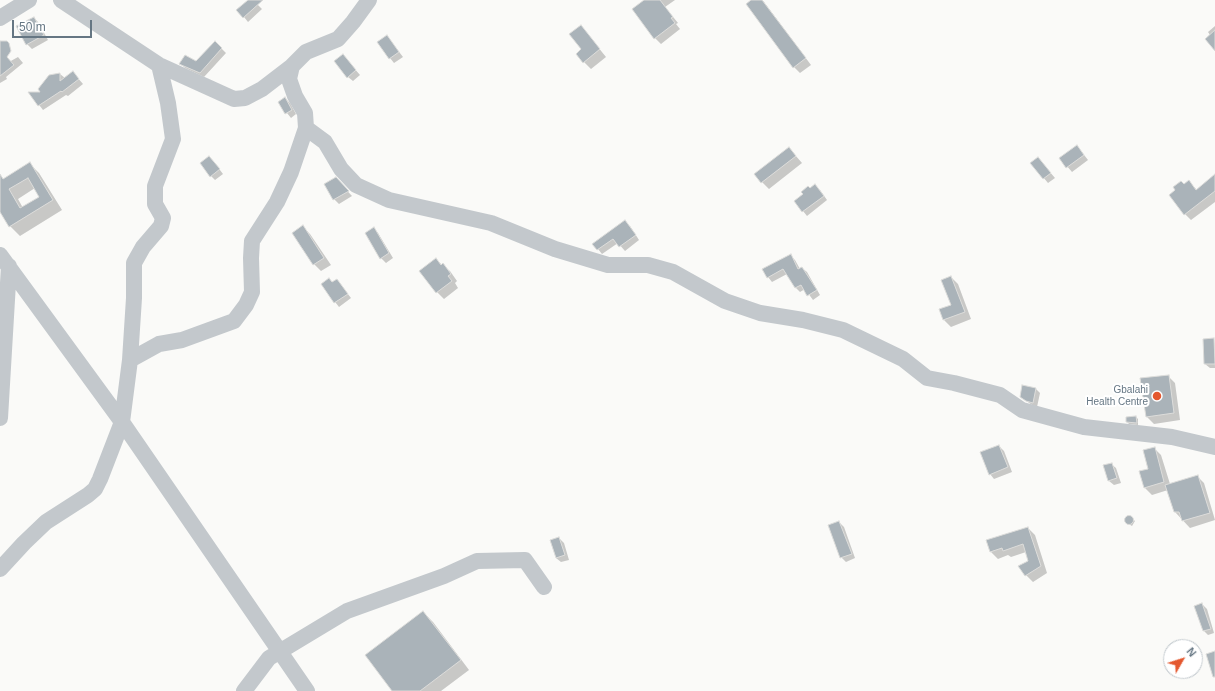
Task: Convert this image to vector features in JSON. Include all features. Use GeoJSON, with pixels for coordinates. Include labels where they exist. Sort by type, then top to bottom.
{"type":"FeatureCollection","features":[{"type":"Feature","properties":{"kind":"street"},"geometry":{"type":"LineString","coordinates":[[0,18],[29,0]]}},
{"type":"Feature","properties":{"kind":"street"},"geometry":{"type":"LineString","coordinates":[[61,0],[159,65],[234,99],[245,98],[262,88],[292,66],[306,52],[338,39],[369,0]]}},
{"type":"Feature","properties":{"kind":"street"},"geometry":{"type":"LineString","coordinates":[[0,569],[24,542],[46,522],[95,489],[122,422],[130,360],[134,298],[134,263],[143,247],[161,226],[163,218],[155,204],[155,186],[173,139],[168,103],[159,65]]}},
{"type":"Feature","properties":{"kind":"street"},"geometry":{"type":"LineString","coordinates":[[130,360],[159,344],[182,340],[234,321],[246,305],[252,292],[252,241],[277,202],[291,172],[306,128],[305,113],[295,96],[289,79],[292,66]]}},
{"type":"Feature","properties":{"kind":"street"},"geometry":{"type":"LineString","coordinates":[[306,128],[325,142],[341,169],[356,185],[389,200],[491,223],[555,249],[608,265],[648,265],[673,272],[725,301],[760,313],[803,320],[843,330],[903,359],[927,378],[954,383],[1000,395],[1022,410],[1084,427],[1172,437],[1215,447]]}},
{"type":"Feature","properties":{"kind":"street"},"geometry":{"type":"LineString","coordinates":[[0,418],[4,261]]}},
{"type":"Feature","properties":{"kind":"street"},"geometry":{"type":"LineString","coordinates":[[4,261],[122,422],[307,691]]}},
{"type":"Feature","properties":{"kind":"street"},"geometry":{"type":"LineString","coordinates":[[244,691],[269,658],[347,611],[444,576],[477,561],[525,560],[544,587]]}},
{"type":"Feature","properties":{"kind":"building"},"geometry":{"type":"Polygon","coordinates":[[[248,0],[263,0],[243,18],[236,10],[248,0]]]}},
{"type":"Feature","properties":{"kind":"building"},"geometry":{"type":"Polygon","coordinates":[[[644,0],[660,0],[673,17],[671,18],[675,23],[654,39],[632,9],[644,0]]]}},
{"type":"Feature","properties":{"kind":"building"},"geometry":{"type":"Polygon","coordinates":[[[751,0],[762,0],[806,58],[793,68],[746,4],[751,0]]]}},
{"type":"Feature","properties":{"kind":"building"},"geometry":{"type":"Polygon","coordinates":[[[34,17],[44,35],[26,45],[16,26],[34,17]]]}},
{"type":"Feature","properties":{"kind":"building"},"geometry":{"type":"Polygon","coordinates":[[[581,25],[600,49],[583,63],[576,54],[581,49],[569,34],[581,25]]]}},
{"type":"Feature","properties":{"kind":"building"},"geometry":{"type":"Polygon","coordinates":[[[1215,30],[1215,51],[1205,39],[1215,30]]]}},
{"type":"Feature","properties":{"kind":"building"},"geometry":{"type":"Polygon","coordinates":[[[387,35],[399,52],[389,59],[377,42],[387,35]]]}},
{"type":"Feature","properties":{"kind":"building"},"geometry":{"type":"Polygon","coordinates":[[[0,41],[7,41],[9,43],[11,51],[7,57],[14,65],[0,76],[0,41]]]}},
{"type":"Feature","properties":{"kind":"building"},"geometry":{"type":"Polygon","coordinates":[[[215,41],[222,48],[200,73],[179,64],[185,55],[196,61],[215,41]]]}},
{"type":"Feature","properties":{"kind":"building"},"geometry":{"type":"Polygon","coordinates":[[[343,54],[356,70],[347,78],[334,61],[343,54]]]}},
{"type":"Feature","properties":{"kind":"building"},"geometry":{"type":"Polygon","coordinates":[[[73,71],[79,79],[62,92],[61,91],[38,106],[28,92],[40,92],[38,89],[49,75],[60,73],[60,81],[73,71]]]}},
{"type":"Feature","properties":{"kind":"building"},"geometry":{"type":"Polygon","coordinates":[[[285,97],[292,110],[285,114],[278,102],[285,97]]]}},
{"type":"Feature","properties":{"kind":"building"},"geometry":{"type":"Polygon","coordinates":[[[1077,145],[1084,155],[1066,168],[1059,158],[1077,145]]]}},
{"type":"Feature","properties":{"kind":"building"},"geometry":{"type":"Polygon","coordinates":[[[789,147],[796,156],[761,183],[754,174],[789,147]]]}},
{"type":"Feature","properties":{"kind":"building"},"geometry":{"type":"Polygon","coordinates":[[[209,156],[220,169],[210,177],[200,163],[209,156]]]}},
{"type":"Feature","properties":{"kind":"building"},"geometry":{"type":"Polygon","coordinates":[[[1038,157],[1051,173],[1043,179],[1030,163],[1038,157]]]}},
{"type":"Feature","properties":{"kind":"building"},"geometry":{"type":"Polygon","coordinates":[[[30,162],[53,200],[9,227],[0,212],[0,174],[3,179],[30,162]],[[28,178],[9,189],[20,208],[39,197],[28,178]]]}},
{"type":"Feature","properties":{"kind":"building"},"geometry":{"type":"Polygon","coordinates":[[[1215,174],[1215,191],[1184,215],[1169,195],[1175,190],[1173,187],[1181,181],[1184,184],[1189,180],[1196,190],[1215,174]]]}},
{"type":"Feature","properties":{"kind":"building"},"geometry":{"type":"Polygon","coordinates":[[[336,177],[349,191],[333,200],[324,184],[336,177]]]}},
{"type":"Feature","properties":{"kind":"building"},"geometry":{"type":"Polygon","coordinates":[[[815,184],[824,196],[802,212],[794,201],[803,194],[801,192],[808,186],[810,188],[815,184]]]}},
{"type":"Feature","properties":{"kind":"building"},"geometry":{"type":"Polygon","coordinates":[[[625,220],[636,235],[619,247],[613,239],[597,250],[592,244],[625,220]]]}},
{"type":"Feature","properties":{"kind":"building"},"geometry":{"type":"Polygon","coordinates":[[[303,225],[324,258],[313,265],[292,233],[303,225]]]}},
{"type":"Feature","properties":{"kind":"building"},"geometry":{"type":"Polygon","coordinates":[[[374,227],[389,253],[380,259],[365,233],[374,227]]]}},
{"type":"Feature","properties":{"kind":"building"},"geometry":{"type":"Polygon","coordinates":[[[791,254],[798,269],[802,267],[817,290],[807,296],[801,285],[795,288],[783,269],[767,278],[762,269],[791,254]]]}},
{"type":"Feature","properties":{"kind":"building"},"geometry":{"type":"Polygon","coordinates":[[[436,258],[441,265],[443,263],[451,274],[448,276],[452,281],[436,293],[419,271],[436,258]]]}},
{"type":"Feature","properties":{"kind":"building"},"geometry":{"type":"Polygon","coordinates":[[[951,276],[965,312],[943,320],[939,309],[951,305],[941,280],[951,276]]]}},
{"type":"Feature","properties":{"kind":"building"},"geometry":{"type":"Polygon","coordinates":[[[329,278],[332,282],[337,279],[348,294],[334,303],[321,284],[329,278]]]}},
{"type":"Feature","properties":{"kind":"building"},"geometry":{"type":"Polygon","coordinates":[[[1214,338],[1215,364],[1204,364],[1203,339],[1214,338]]]}},
{"type":"Feature","properties":{"kind":"building","name":"Gbalahi Health Centre"},"geometry":{"type":"Polygon","coordinates":[[[1169,375],[1174,413],[1146,417],[1140,378],[1169,375]]]}},
{"type":"Feature","properties":{"kind":"building"},"geometry":{"type":"Polygon","coordinates":[[[1022,385],[1036,388],[1033,403],[1020,397],[1022,385]]]}},
{"type":"Feature","properties":{"kind":"building"},"geometry":{"type":"Polygon","coordinates":[[[1136,416],[1137,423],[1126,422],[1126,417],[1136,416]]]}},
{"type":"Feature","properties":{"kind":"building"},"geometry":{"type":"Polygon","coordinates":[[[999,445],[1008,467],[989,475],[980,452],[999,445]]]}},
{"type":"Feature","properties":{"kind":"building"},"geometry":{"type":"Polygon","coordinates":[[[1155,447],[1164,482],[1144,488],[1139,471],[1148,469],[1143,450],[1155,447]]]}},
{"type":"Feature","properties":{"kind":"building"},"geometry":{"type":"Polygon","coordinates":[[[1112,463],[1117,478],[1108,481],[1103,465],[1112,463]]]}},
{"type":"Feature","properties":{"kind":"building"},"geometry":{"type":"Polygon","coordinates":[[[1198,475],[1210,513],[1182,521],[1179,512],[1174,512],[1165,485],[1198,475]]]}},
{"type":"Feature","properties":{"kind":"building"},"geometry":{"type":"Polygon","coordinates":[[[1127,516],[1131,516],[1133,520],[1131,524],[1127,524],[1125,522],[1125,518],[1127,516]]]}},
{"type":"Feature","properties":{"kind":"building"},"geometry":{"type":"Polygon","coordinates":[[[839,521],[852,554],[840,558],[828,525],[839,521]]]}},
{"type":"Feature","properties":{"kind":"building"},"geometry":{"type":"Polygon","coordinates":[[[1028,527],[1041,566],[1025,576],[1018,566],[1028,561],[1023,544],[1003,551],[1002,548],[990,552],[986,540],[1028,527]]]}},
{"type":"Feature","properties":{"kind":"building"},"geometry":{"type":"Polygon","coordinates":[[[559,537],[565,555],[556,558],[550,540],[559,537]]]}},
{"type":"Feature","properties":{"kind":"building"},"geometry":{"type":"Polygon","coordinates":[[[1202,603],[1211,629],[1203,631],[1194,606],[1202,603]]]}},
{"type":"Feature","properties":{"kind":"building"},"geometry":{"type":"Polygon","coordinates":[[[423,611],[461,660],[420,691],[392,691],[365,655],[423,611]]]}},
{"type":"Feature","properties":{"kind":"building"},"geometry":{"type":"Polygon","coordinates":[[[1215,651],[1215,677],[1213,677],[1206,654],[1215,651]]]}},
{"type":"Feature","properties":{"kind":"place","name":"Gbalahi Health Centre"},"geometry":{"type":"Point","coordinates":[1157,396]}}]}
